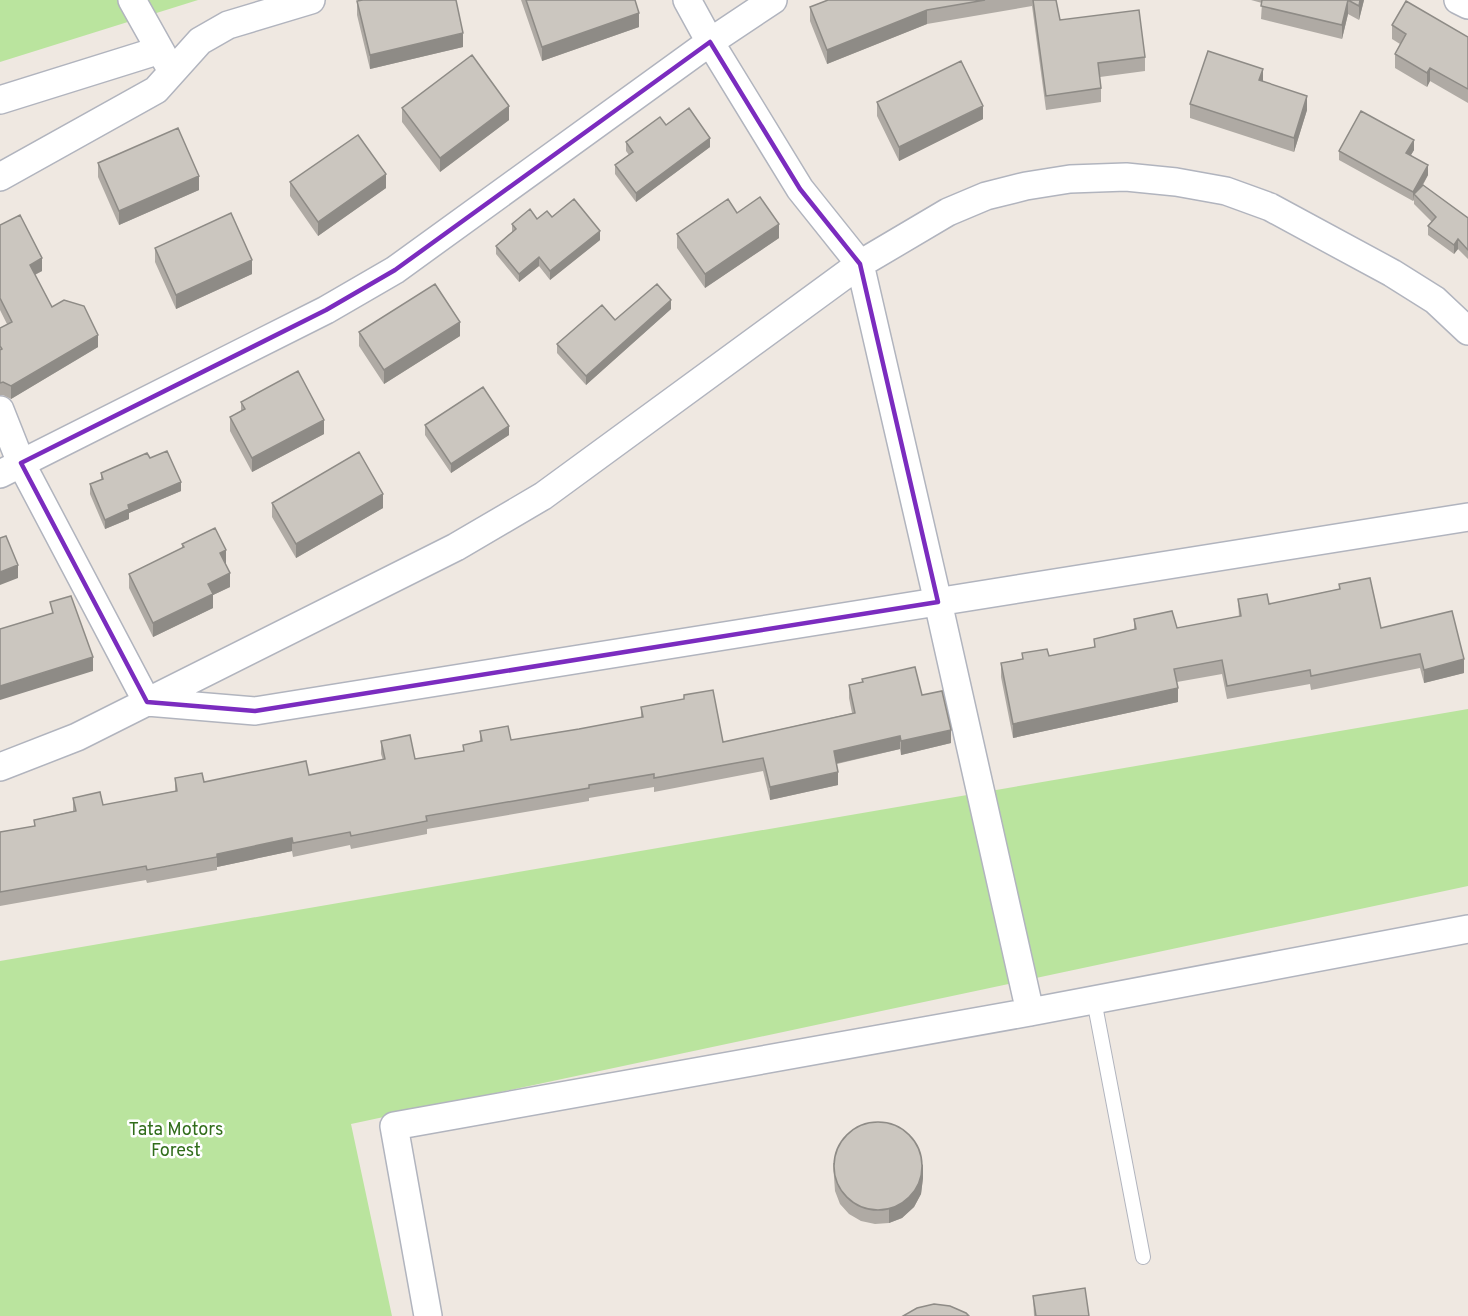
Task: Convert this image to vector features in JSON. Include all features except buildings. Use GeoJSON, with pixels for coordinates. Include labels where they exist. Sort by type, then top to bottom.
{"type":"FeatureCollection","features":[{"type":"Feature","properties":{"kind":"street"},"geometry":{"type":"LineString","coordinates":[[0,177],[156,90],[166,61],[132,0]]}},
{"type":"Feature","properties":{"kind":"street"},"geometry":{"type":"LineString","coordinates":[[0,100],[166,61],[228,25],[311,0]]}},
{"type":"Feature","properties":{"kind":"street"},"geometry":{"type":"LineString","coordinates":[[687,0],[710,42],[800,189],[860,264],[1030,1012]]}},
{"type":"Feature","properties":{"kind":"street"},"geometry":{"type":"LineString","coordinates":[[11,468],[326,310],[395,270],[710,42],[773,0]]}},
{"type":"Feature","properties":{"kind":"street"},"geometry":{"type":"LineString","coordinates":[[1458,0],[1468,5]]}},
{"type":"Feature","properties":{"kind":"street"},"geometry":{"type":"LineString","coordinates":[[0,767],[77,737],[456,547],[543,496],[860,264],[948,212],[986,196],[1026,186],[1070,179],[1126,177],[1176,182],[1226,191],[1270,207],[1392,273],[1435,300],[1468,331]]}},
{"type":"Feature","properties":{"kind":"street"},"geometry":{"type":"LineString","coordinates":[[0,410],[11,468],[147,702]]}},
{"type":"Feature","properties":{"kind":"street"},"geometry":{"type":"LineString","coordinates":[[147,702],[255,711],[1468,517]]}},
{"type":"Feature","properties":{"kind":"street"},"geometry":{"type":"LineString","coordinates":[[428,1316],[394,1126],[1030,1012],[1468,929]]}},
{"type":"Feature","properties":{"kind":"lane"},"geometry":{"type":"LineString","coordinates":[[1094,1000],[1143,1257]]}},
{"type":"Feature","properties":{"kind":"highlighted area"},"geometry":{"type":"Polygon","coordinates":[[[710,42],[800,189],[860,264],[938,602],[255,711],[147,702],[21,463],[326,310],[395,270],[710,42]]]}},
{"type":"Feature","properties":{"kind":"green space"},"geometry":{"type":"Polygon","coordinates":[[[0,0],[198,0],[0,62],[0,0]]]}},
{"type":"Feature","properties":{"kind":"green space","name":"Tata Motors Forest"},"geometry":{"type":"Polygon","coordinates":[[[1468,709],[1468,886],[351,1124],[392,1316],[0,1316],[0,961],[1468,709]]]}}]}
